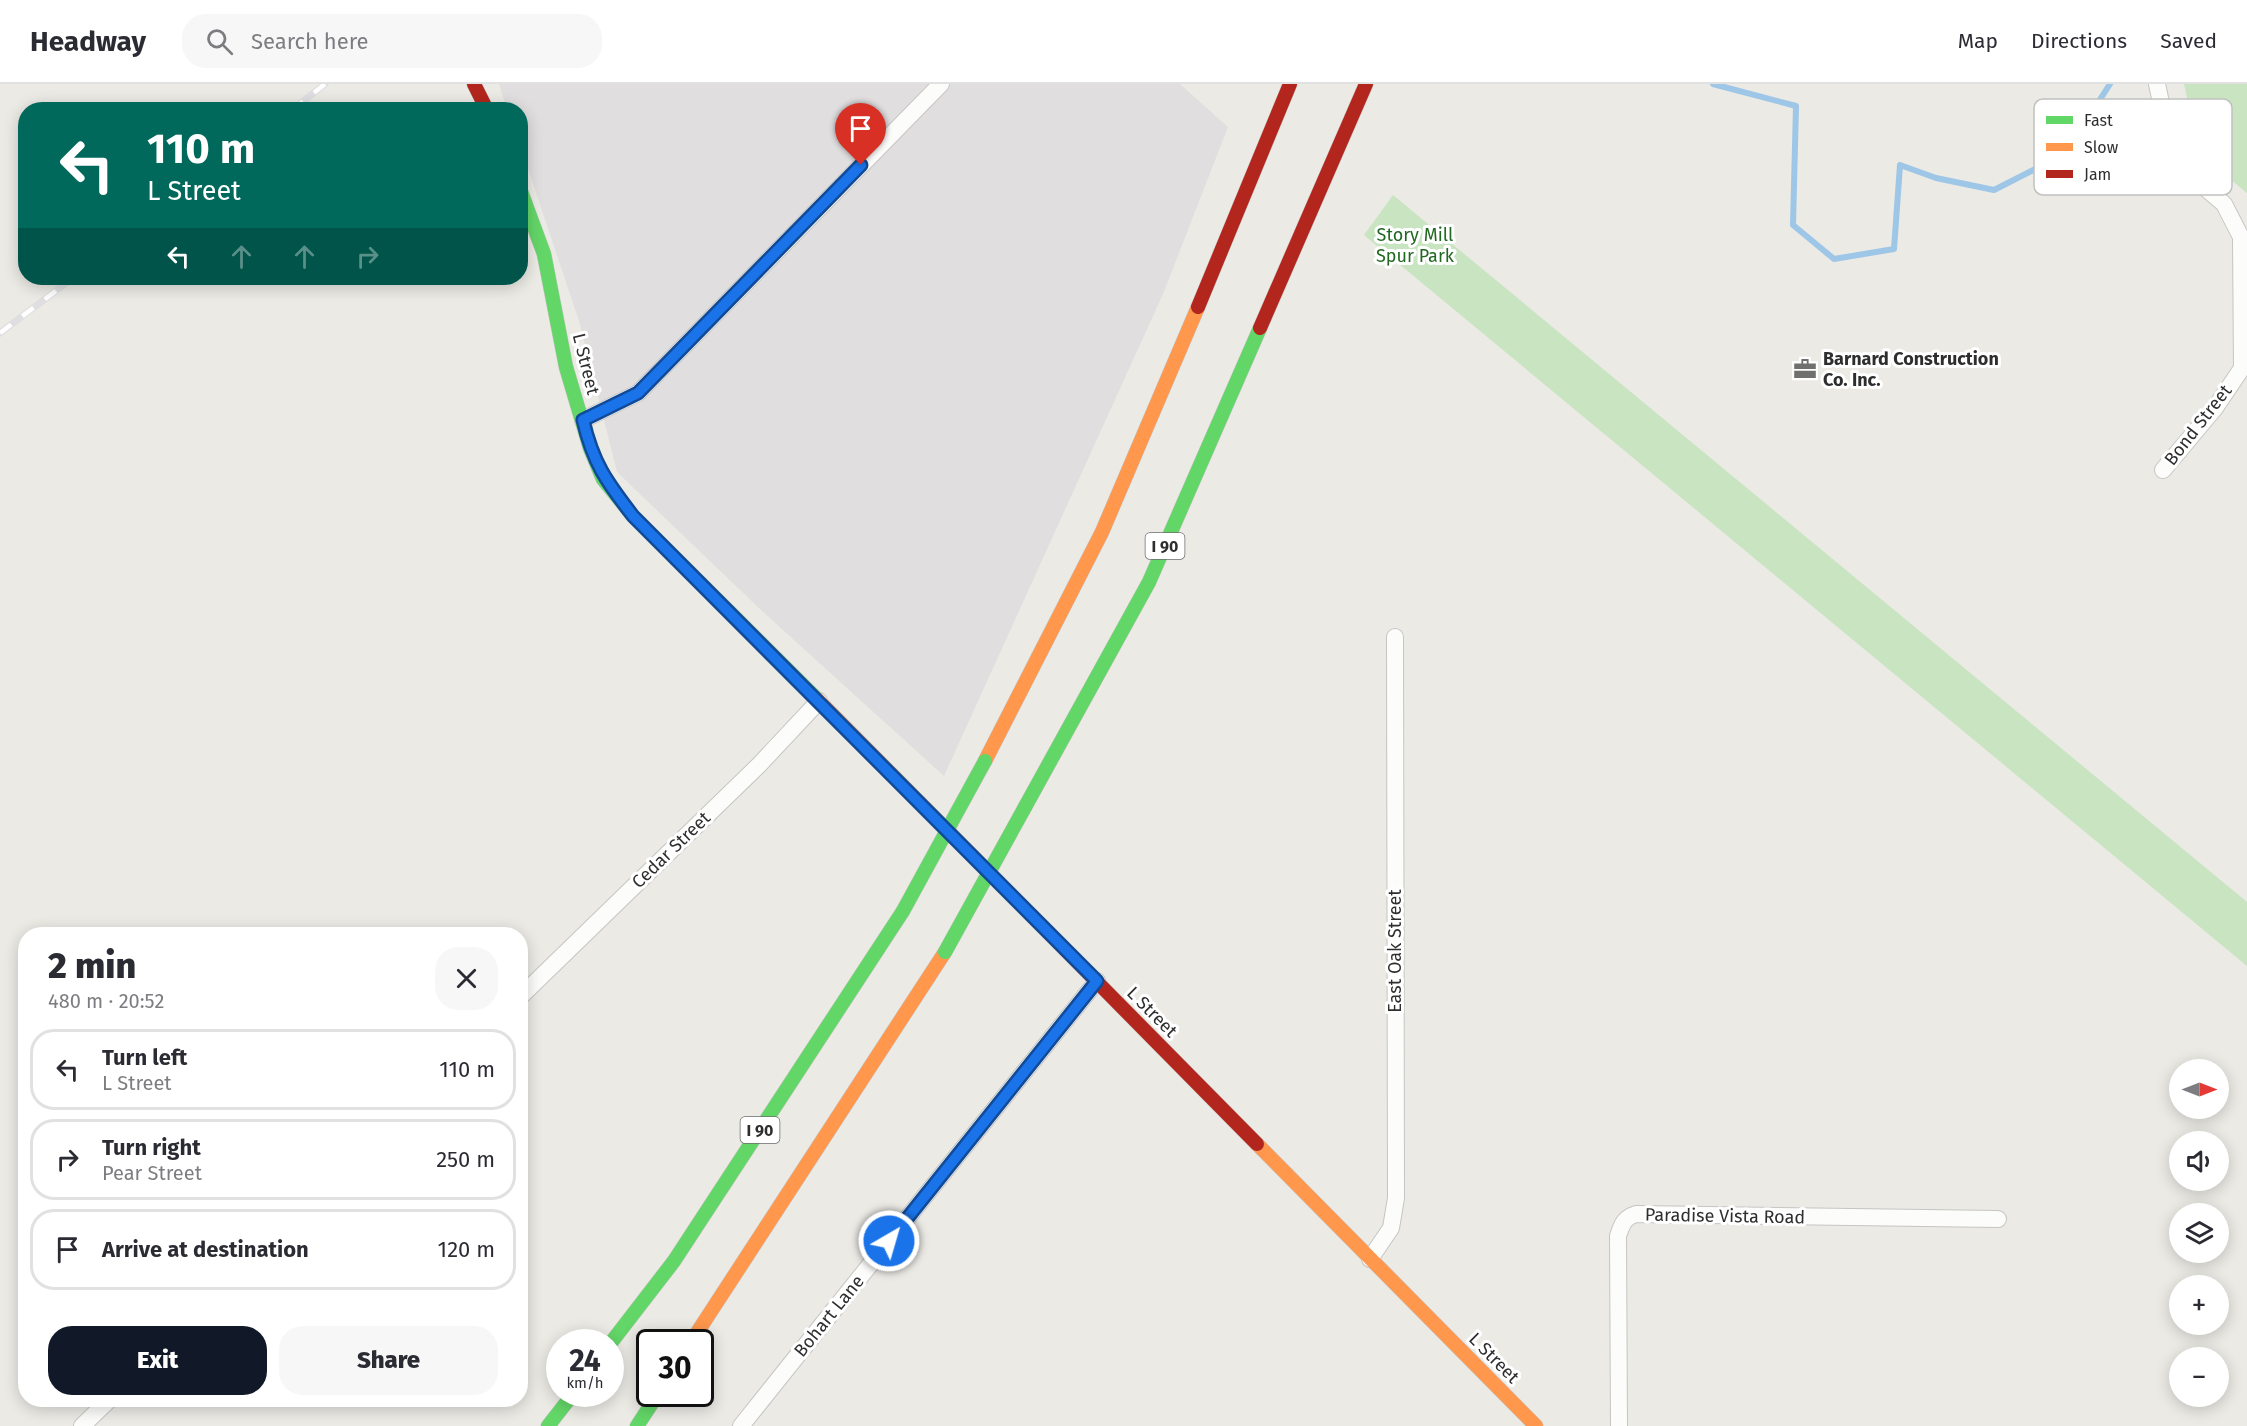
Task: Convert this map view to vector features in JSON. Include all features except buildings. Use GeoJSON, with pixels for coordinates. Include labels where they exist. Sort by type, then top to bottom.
{"type":"FeatureCollection","features":[{"type":"Feature","properties":{"kind":"main road"},"geometry":{"type":"LineString","coordinates":[[474,84],[483,102]]}},
{"type":"Feature","properties":{"kind":"main road","name":"I 90"},"geometry":{"type":"LineString","coordinates":[[622,1329],[674,1261],[903,911],[985,761],[1102,532],[1228,237],[1290,84]]}},
{"type":"Feature","properties":{"kind":"main road","name":"I 90"},"geometry":{"type":"LineString","coordinates":[[699,1329],[945,952],[1149,582],[1365,84]]}},
{"type":"Feature","properties":{"kind":"main road","name":"L Street"},"geometry":{"type":"LineString","coordinates":[[528,211],[544,254],[566,367],[590,448],[603,479],[633,516],[1097,981],[1536,1426]]}},
{"type":"Feature","properties":{"kind":"main road"},"geometry":{"type":"LineString","coordinates":[[548,1426],[563,1407]]}},
{"type":"Feature","properties":{"kind":"main road"},"geometry":{"type":"LineString","coordinates":[[637,1426],[649,1407]]}},
{"type":"Feature","properties":{"kind":"street"},"geometry":{"type":"LineString","coordinates":[[583,420],[638,393],[941,84]]}},
{"type":"Feature","properties":{"kind":"street","name":"Bond Street"},"geometry":{"type":"LineString","coordinates":[[2157,84],[2161,99]]}},
{"type":"Feature","properties":{"kind":"street","name":"Bond Street"},"geometry":{"type":"LineString","coordinates":[[2163,470],[2215,408],[2242,368],[2241,237],[2224,204],[2214,195]]}},
{"type":"Feature","properties":{"kind":"street","name":"East Oak Street"},"geometry":{"type":"LineString","coordinates":[[1370,1259],[1391,1228],[1396,1198],[1395,637]]}},
{"type":"Feature","properties":{"kind":"street","name":"Cedar Street"},"geometry":{"type":"LineString","coordinates":[[528,989],[759,765],[819,701]]}},
{"type":"Feature","properties":{"kind":"street","name":"Bohart Lane"},"geometry":{"type":"LineString","coordinates":[[741,1426],[1097,981]]}},
{"type":"Feature","properties":{"kind":"street","name":"Paradise Vista Road"},"geometry":{"type":"LineString","coordinates":[[1619,1426],[1618,1236],[1622,1222],[1628,1217],[1636,1214],[1998,1219]]}},
{"type":"Feature","properties":{"kind":"street"},"geometry":{"type":"LineString","coordinates":[[82,1426],[102,1407]]}},
{"type":"Feature","properties":{"kind":"shaded area"},"geometry":{"type":"Polygon","coordinates":[[[499,84],[1180,84],[1228,127],[1163,294],[944,776],[762,611],[617,472],[579,321],[528,169],[528,102],[505,102],[499,84]]]}},
{"type":"Feature","properties":{"kind":"green space"},"geometry":{"type":"Polygon","coordinates":[[[2184,84],[2247,84],[2247,193],[2232,181],[2232,99],[2187,99],[2184,84]]]}},
{"type":"Feature","properties":{"kind":"green space","name":"Story Mill Spur Park"},"geometry":{"type":"Polygon","coordinates":[[[1393,195],[2247,902],[2247,966],[1364,235],[1393,195]]]}},
{"type":"Feature","properties":{"kind":"waterway"},"geometry":{"type":"LineString","coordinates":[[1713,84],[1796,106],[1793,225],[1834,259],[1894,249],[1900,165],[1936,178],[1994,190],[2034,170]]}},
{"type":"Feature","properties":{"kind":"waterway"},"geometry":{"type":"LineString","coordinates":[[2100,99],[2110,84]]}},
{"type":"Feature","properties":{"kind":"railway"},"geometry":{"type":"LineString","coordinates":[[302,102],[325,84]]}},
{"type":"Feature","properties":{"kind":"railway"},"geometry":{"type":"LineString","coordinates":[[0,333],[64,285]]}},
{"type":"Feature","properties":{"kind":"traffic: fast"},"geometry":{"type":"LineString","coordinates":[[528,211],[544,254],[566,367],[590,448],[603,479],[633,516],[817,699]]}},
{"type":"Feature","properties":{"kind":"traffic: fast"},"geometry":{"type":"LineString","coordinates":[[1025,807],[1149,582],[1260,328]]}},
{"type":"Feature","properties":{"kind":"traffic: fast"},"geometry":{"type":"LineString","coordinates":[[903,911],[985,761]]}},
{"type":"Feature","properties":{"kind":"traffic: fast"},"geometry":{"type":"LineString","coordinates":[[945,952],[1025,807]]}},
{"type":"Feature","properties":{"kind":"traffic: fast"},"geometry":{"type":"LineString","coordinates":[[622,1329],[674,1261],[903,911]]}},
{"type":"Feature","properties":{"kind":"traffic: fast"},"geometry":{"type":"LineString","coordinates":[[548,1426],[563,1407]]}},
{"type":"Feature","properties":{"kind":"traffic: fast"},"geometry":{"type":"LineString","coordinates":[[637,1426],[649,1407]]}},
{"type":"Feature","properties":{"kind":"traffic: slow"},"geometry":{"type":"LineString","coordinates":[[985,761],[1102,532],[1198,307]]}},
{"type":"Feature","properties":{"kind":"traffic: slow"},"geometry":{"type":"LineString","coordinates":[[817,699],[1031,915]]}},
{"type":"Feature","properties":{"kind":"traffic: slow"},"geometry":{"type":"LineString","coordinates":[[699,1329],[945,952]]}},
{"type":"Feature","properties":{"kind":"traffic: slow"},"geometry":{"type":"LineString","coordinates":[[1257,1144],[1536,1426]]}},
{"type":"Feature","properties":{"kind":"traffic: jam"},"geometry":{"type":"LineString","coordinates":[[474,84],[483,102]]}},
{"type":"Feature","properties":{"kind":"traffic: jam"},"geometry":{"type":"LineString","coordinates":[[1198,307],[1290,84]]}},
{"type":"Feature","properties":{"kind":"traffic: jam"},"geometry":{"type":"LineString","coordinates":[[1260,328],[1366,84]]}},
{"type":"Feature","properties":{"kind":"traffic: jam"},"geometry":{"type":"LineString","coordinates":[[1031,915],[1257,1144]]}},
{"type":"Feature","properties":{"kind":"place","name":"Barnard Construction Co. Inc."},"geometry":{"type":"Point","coordinates":[1805,369]}},
{"type":"Feature","properties":{"kind":"route"},"geometry":{"type":"LineString","coordinates":[[861,165],[638,393],[583,420],[590,448],[603,479],[633,516],[1097,981],[889,1241]]}}]}
